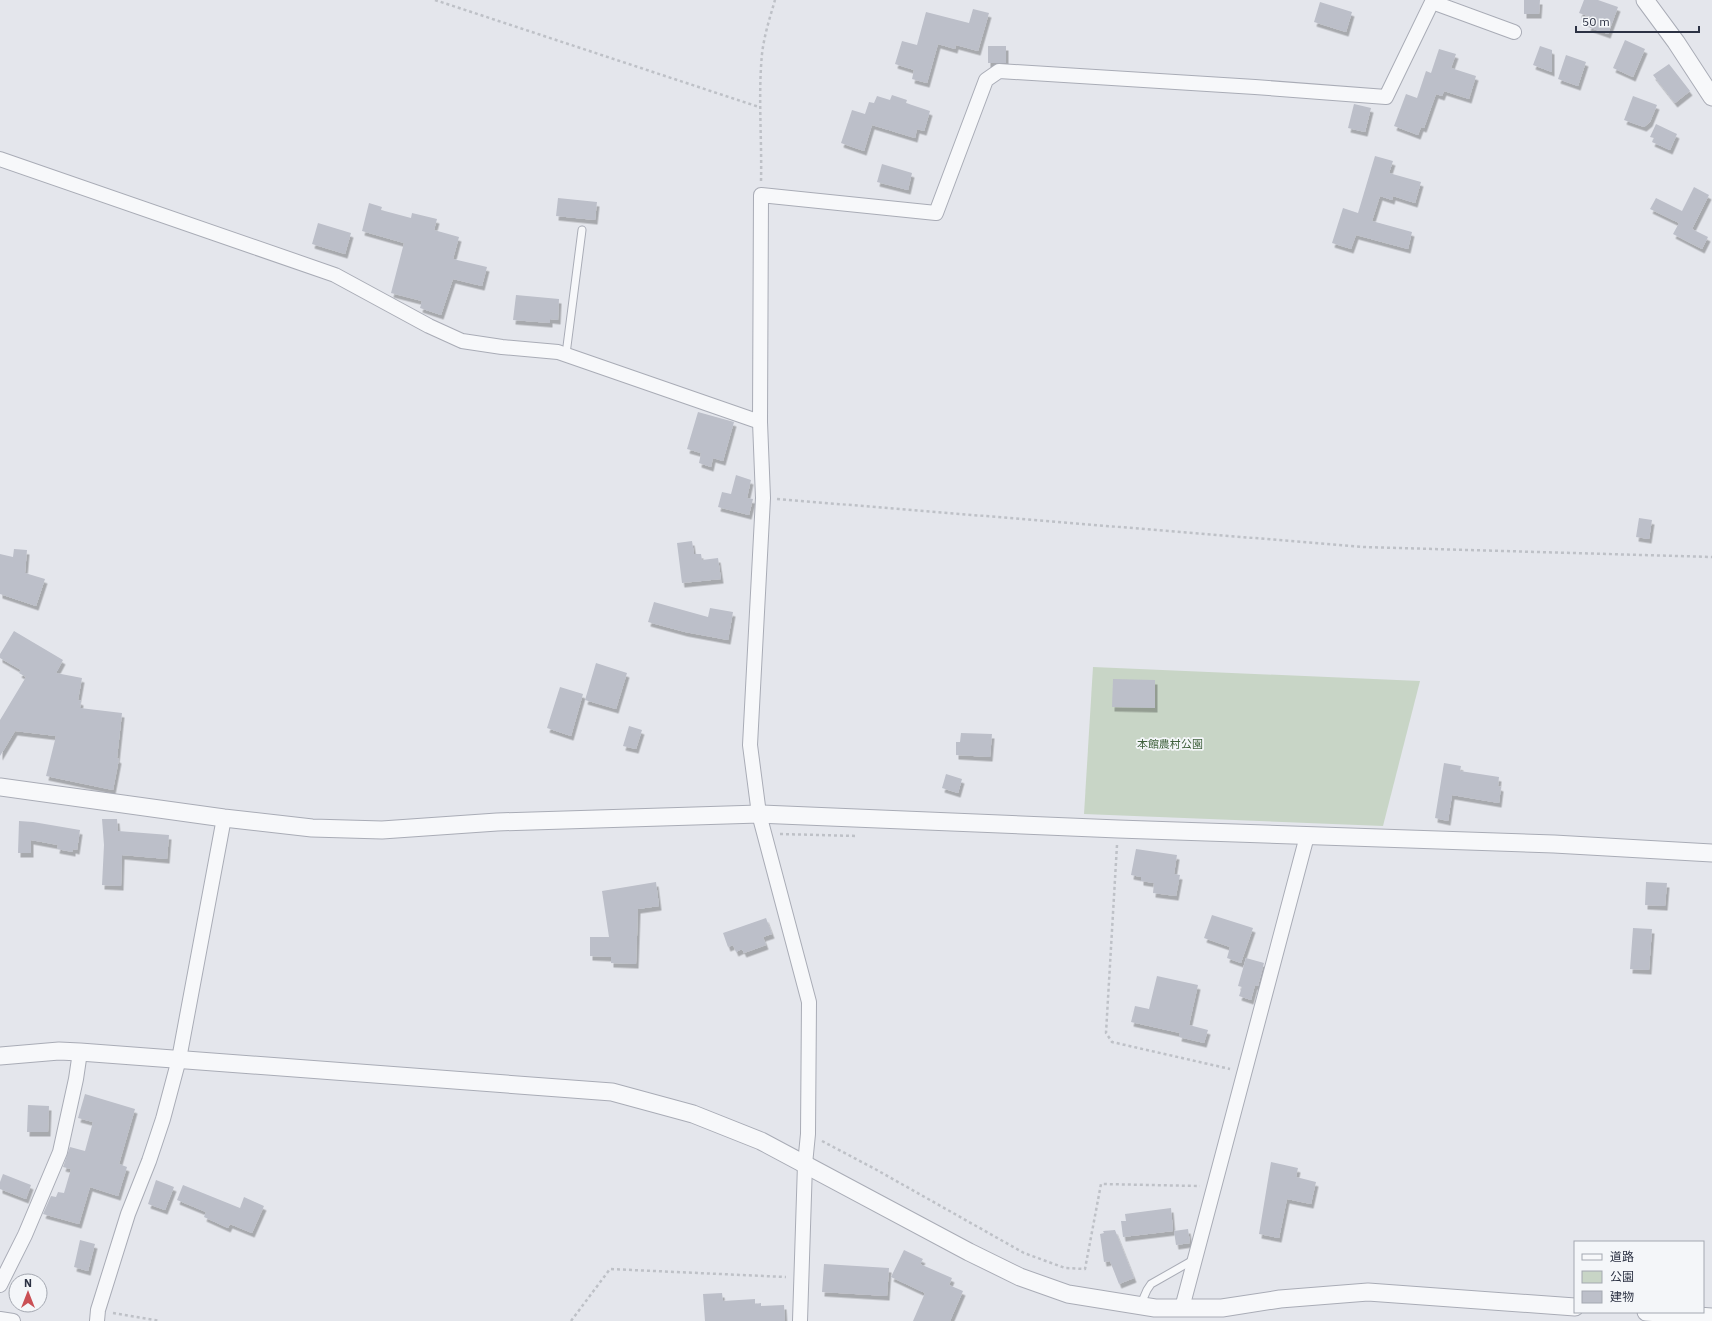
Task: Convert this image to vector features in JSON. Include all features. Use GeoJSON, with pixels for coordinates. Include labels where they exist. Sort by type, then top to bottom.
{"type":"FeatureCollection","features":[{"type":"Feature","properties":{"kind":"street"},"geometry":{"type":"LineString","coordinates":[[1644,0],[1676,42],[1712,96]]}},
{"type":"Feature","properties":{"kind":"street"},"geometry":{"type":"LineString","coordinates":[[800,1321],[805,1164],[808,1134],[809,1002],[759,814],[750,745],[763,498],[760,422],[761,195],[936,213],[986,80],[999,72],[1255,87],[1386,97],[1432,1],[1514,32]]}},
{"type":"Feature","properties":{"kind":"street"},"geometry":{"type":"LineString","coordinates":[[0,159],[336,275],[429,326],[462,341],[566,354],[760,422]]}},
{"type":"Feature","properties":{"kind":"street"},"geometry":{"type":"LineString","coordinates":[[0,786],[224,818],[312,828],[382,830],[497,822],[759,814],[1118,829],[1554,844],[1712,853]]}},
{"type":"Feature","properties":{"kind":"street"},"geometry":{"type":"LineString","coordinates":[[98,1316],[128,1214],[164,1119],[178,1059],[224,818]]}},
{"type":"Feature","properties":{"kind":"street"},"geometry":{"type":"LineString","coordinates":[[1182,1308],[1307,836]]}},
{"type":"Feature","properties":{"kind":"street"},"geometry":{"type":"LineString","coordinates":[[0,1056],[59,1051],[80,1052],[612,1092],[693,1114],[761,1141],[969,1252],[1020,1277],[1068,1294],[1140,1306],[1155,1308],[1222,1308],[1280,1299],[1368,1292],[1574,1307]]}},
{"type":"Feature","properties":{"kind":"street"},"geometry":{"type":"LineString","coordinates":[[0,1285],[25,1236],[60,1152],[76,1079],[80,1052]]}},
{"type":"Feature","properties":{"kind":"street"},"geometry":{"type":"LineString","coordinates":[[1659,1313],[1712,1317]]}},
{"type":"Feature","properties":{"kind":"street"},"geometry":{"type":"LineString","coordinates":[[0,1319],[14,1321]]}},
{"type":"Feature","properties":{"kind":"lane"},"geometry":{"type":"LineString","coordinates":[[566,354],[582,230]]}},
{"type":"Feature","properties":{"kind":"lane"},"geometry":{"type":"LineString","coordinates":[[1140,1306],[1151,1284],[1195,1259]]}},
{"type":"Feature","properties":{"kind":"path"},"geometry":{"type":"LineString","coordinates":[[435,0],[760,107]]}},
{"type":"Feature","properties":{"kind":"path"},"geometry":{"type":"LineString","coordinates":[[761,195],[762,144],[760,107],[762,53],[775,0]]}},
{"type":"Feature","properties":{"kind":"path"},"geometry":{"type":"LineString","coordinates":[[763,498],[1364,546],[1712,557]]}},
{"type":"Feature","properties":{"kind":"path"},"geometry":{"type":"LineString","coordinates":[[1118,829],[1106,1033],[1112,1042],[1244,1072]]}},
{"type":"Feature","properties":{"kind":"path"},"geometry":{"type":"LineString","coordinates":[[808,1134],[875,1169],[1024,1253],[1065,1268],[1085,1269],[1101,1184],[1214,1186]]}},
{"type":"Feature","properties":{"kind":"path"},"geometry":{"type":"LineString","coordinates":[[571,1321],[610,1269],[802,1277]]}},
{"type":"Feature","properties":{"kind":"path"},"geometry":{"type":"LineString","coordinates":[[98,1316],[160,1321]]}},
{"type":"Feature","properties":{"kind":"green space","name":"本館農村公園"},"geometry":{"type":"Polygon","coordinates":[[[1093,667],[1420,681],[1383,826],[1084,814],[1093,667]]]}},
{"type":"Feature","properties":{"kind":"building"},"geometry":{"type":"Polygon","coordinates":[[[1524,0],[1540,0],[1539,14],[1524,14],[1524,0]]]}},
{"type":"Feature","properties":{"kind":"building"},"geometry":{"type":"Polygon","coordinates":[[[1584,0],[1598,0],[1618,7],[1608,34],[1588,27],[1591,17],[1579,13],[1584,0]]]}},
{"type":"Feature","properties":{"kind":"building"},"geometry":{"type":"Polygon","coordinates":[[[1320,2],[1352,12],[1346,32],[1314,22],[1320,2]]]}},
{"type":"Feature","properties":{"kind":"building"},"geometry":{"type":"Polygon","coordinates":[[[973,9],[989,13],[978,51],[956,45],[955,49],[938,44],[927,83],[912,79],[914,70],[895,64],[902,41],[917,45],[926,12],[969,23],[973,9]]]}},
{"type":"Feature","properties":{"kind":"building"},"geometry":{"type":"Polygon","coordinates":[[[1625,40],[1645,49],[1633,77],[1613,68],[1625,40]]]}},
{"type":"Feature","properties":{"kind":"building"},"geometry":{"type":"Polygon","coordinates":[[[988,46],[1006,46],[1006,63],[988,63],[988,46]]]}},
{"type":"Feature","properties":{"kind":"building"},"geometry":{"type":"Polygon","coordinates":[[[1540,46],[1552,50],[1552,72],[1533,65],[1540,46]]]}},
{"type":"Feature","properties":{"kind":"building"},"geometry":{"type":"Polygon","coordinates":[[[1439,49],[1456,54],[1451,68],[1476,76],[1469,99],[1444,91],[1442,96],[1436,94],[1424,128],[1421,127],[1418,135],[1394,126],[1406,94],[1417,98],[1426,71],[1431,73],[1439,49]]]}},
{"type":"Feature","properties":{"kind":"building"},"geometry":{"type":"Polygon","coordinates":[[[1566,55],[1586,62],[1578,86],[1558,79],[1566,55]]]}},
{"type":"Feature","properties":{"kind":"building"},"geometry":{"type":"Polygon","coordinates":[[[1669,64],[1690,91],[1675,103],[1653,75],[1669,64]]]}},
{"type":"Feature","properties":{"kind":"building"},"geometry":{"type":"Polygon","coordinates":[[[892,95],[907,100],[906,103],[930,111],[924,131],[917,129],[915,138],[872,125],[864,151],[841,143],[852,110],[865,114],[869,102],[874,103],[877,96],[890,100],[892,95]]]}},
{"type":"Feature","properties":{"kind":"building"},"geometry":{"type":"Polygon","coordinates":[[[1633,96],[1657,105],[1650,122],[1644,127],[1624,120],[1633,96]]]}},
{"type":"Feature","properties":{"kind":"building"},"geometry":{"type":"Polygon","coordinates":[[[1354,104],[1371,108],[1365,132],[1348,128],[1354,104]]]}},
{"type":"Feature","properties":{"kind":"building"},"geometry":{"type":"Polygon","coordinates":[[[1656,124],[1677,134],[1670,150],[1652,142],[1654,138],[1650,137],[1656,124]]]}},
{"type":"Feature","properties":{"kind":"building"},"geometry":{"type":"Polygon","coordinates":[[[1375,156],[1393,161],[1389,173],[1421,182],[1415,203],[1393,196],[1392,200],[1380,196],[1372,221],[1412,232],[1408,249],[1356,235],[1351,249],[1332,243],[1343,208],[1358,213],[1375,156]]]}},
{"type":"Feature","properties":{"kind":"building"},"geometry":{"type":"Polygon","coordinates":[[[882,164],[912,173],[908,190],[877,182],[882,164]]]}},
{"type":"Feature","properties":{"kind":"building"},"geometry":{"type":"Polygon","coordinates":[[[1694,187],[1709,195],[1692,229],[1708,237],[1702,249],[1673,234],[1679,223],[1650,209],[1656,198],[1682,211],[1694,187]]]}},
{"type":"Feature","properties":{"kind":"building"},"geometry":{"type":"Polygon","coordinates":[[[558,198],[597,202],[595,220],[556,216],[558,198]]]}},
{"type":"Feature","properties":{"kind":"building"},"geometry":{"type":"Polygon","coordinates":[[[369,203],[382,207],[381,210],[411,218],[412,213],[437,219],[434,230],[459,237],[453,259],[487,267],[482,286],[453,279],[441,315],[420,308],[422,301],[391,293],[404,243],[362,231],[369,203]]]}},
{"type":"Feature","properties":{"kind":"building"},"geometry":{"type":"Polygon","coordinates":[[[318,223],[351,233],[345,254],[312,244],[318,223]]]}},
{"type":"Feature","properties":{"kind":"building"},"geometry":{"type":"Polygon","coordinates":[[[516,295],[559,299],[558,320],[550,319],[550,323],[513,320],[516,295]]]}},
{"type":"Feature","properties":{"kind":"building"},"geometry":{"type":"Polygon","coordinates":[[[698,412],[734,422],[723,461],[713,458],[711,467],[699,463],[701,453],[687,449],[698,412]]]}},
{"type":"Feature","properties":{"kind":"building"},"geometry":{"type":"Polygon","coordinates":[[[736,475],[751,480],[747,498],[753,499],[749,515],[718,507],[722,492],[731,494],[736,475]]]}},
{"type":"Feature","properties":{"kind":"building"},"geometry":{"type":"Polygon","coordinates":[[[1639,518],[1652,520],[1649,539],[1636,537],[1639,518]]]}},
{"type":"Feature","properties":{"kind":"building"},"geometry":{"type":"Polygon","coordinates":[[[692,541],[694,554],[701,554],[702,560],[718,558],[721,579],[682,583],[677,543],[692,541]]]}},
{"type":"Feature","properties":{"kind":"building"},"geometry":{"type":"Polygon","coordinates":[[[14,549],[27,550],[25,573],[45,579],[36,606],[0,594],[0,554],[13,557],[14,549]]]}},
{"type":"Feature","properties":{"kind":"building"},"geometry":{"type":"Polygon","coordinates":[[[654,602],[708,617],[710,608],[733,612],[728,640],[685,632],[648,622],[654,602]]]}},
{"type":"Feature","properties":{"kind":"building"},"geometry":{"type":"Polygon","coordinates":[[[14,631],[63,660],[56,673],[82,678],[78,700],[81,701],[80,708],[122,713],[117,758],[119,759],[113,790],[46,776],[56,736],[15,731],[0,756],[0,720],[26,677],[19,673],[21,670],[0,658],[0,654],[14,631]]]}},
{"type":"Feature","properties":{"kind":"building"},"geometry":{"type":"Polygon","coordinates":[[[596,663],[627,673],[616,709],[585,700],[596,663]]]}},
{"type":"Feature","properties":{"kind":"building"},"geometry":{"type":"Polygon","coordinates":[[[1113,679],[1155,680],[1155,708],[1112,707],[1113,679]]]}},
{"type":"Feature","properties":{"kind":"building"},"geometry":{"type":"Polygon","coordinates":[[[560,687],[583,694],[571,736],[547,728],[560,687]]]}},
{"type":"Feature","properties":{"kind":"building"},"geometry":{"type":"Polygon","coordinates":[[[629,726],[642,730],[636,749],[623,746],[629,726]]]}},
{"type":"Feature","properties":{"kind":"building"},"geometry":{"type":"Polygon","coordinates":[[[961,733],[992,734],[990,757],[956,755],[956,742],[960,742],[961,733]]]}},
{"type":"Feature","properties":{"kind":"building"},"geometry":{"type":"Polygon","coordinates":[[[1444,763],[1461,766],[1460,771],[1499,777],[1498,786],[1501,787],[1499,803],[1452,795],[1448,821],[1435,818],[1444,763]]]}},
{"type":"Feature","properties":{"kind":"building"},"geometry":{"type":"Polygon","coordinates":[[[946,774],[962,779],[958,793],[942,788],[946,774]]]}},
{"type":"Feature","properties":{"kind":"building"},"geometry":{"type":"Polygon","coordinates":[[[102,819],[117,819],[118,831],[169,835],[167,859],[122,855],[121,886],[102,885],[104,845],[102,819]]]}},
{"type":"Feature","properties":{"kind":"building"},"geometry":{"type":"Polygon","coordinates":[[[19,821],[80,830],[77,850],[73,849],[73,852],[57,849],[58,845],[31,840],[31,853],[18,853],[19,821]]]}},
{"type":"Feature","properties":{"kind":"building"},"geometry":{"type":"Polygon","coordinates":[[[1136,849],[1177,855],[1174,874],[1180,875],[1176,896],[1153,893],[1154,883],[1141,881],[1141,877],[1131,875],[1136,849]]]}},
{"type":"Feature","properties":{"kind":"building"},"geometry":{"type":"Polygon","coordinates":[[[656,882],[659,906],[638,909],[636,964],[611,963],[611,957],[590,956],[590,937],[609,937],[602,891],[656,882]]]}},
{"type":"Feature","properties":{"kind":"building"},"geometry":{"type":"Polygon","coordinates":[[[1646,882],[1667,883],[1665,906],[1645,905],[1646,882]]]}},
{"type":"Feature","properties":{"kind":"building"},"geometry":{"type":"Polygon","coordinates":[[[1212,915],[1253,928],[1241,963],[1227,958],[1230,947],[1204,938],[1212,915]]]}},
{"type":"Feature","properties":{"kind":"building"},"geometry":{"type":"Polygon","coordinates":[[[766,918],[772,934],[763,937],[766,945],[744,953],[742,949],[736,952],[733,945],[728,947],[723,933],[766,918]]]}},
{"type":"Feature","properties":{"kind":"building"},"geometry":{"type":"Polygon","coordinates":[[[1633,928],[1652,929],[1649,970],[1630,969],[1633,928]]]}},
{"type":"Feature","properties":{"kind":"building"},"geometry":{"type":"Polygon","coordinates":[[[1246,958],[1264,963],[1258,986],[1255,985],[1251,1000],[1239,996],[1242,987],[1238,986],[1246,958]]]}},
{"type":"Feature","properties":{"kind":"building"},"geometry":{"type":"Polygon","coordinates":[[[1157,976],[1198,985],[1189,1025],[1208,1030],[1204,1043],[1179,1037],[1180,1033],[1131,1022],[1135,1006],[1149,1009],[1157,976]]]}},
{"type":"Feature","properties":{"kind":"building"},"geometry":{"type":"Polygon","coordinates":[[[85,1094],[135,1109],[119,1164],[127,1167],[118,1196],[90,1187],[79,1224],[43,1214],[51,1196],[56,1197],[58,1192],[64,1193],[71,1169],[63,1167],[70,1147],[85,1151],[93,1122],[78,1118],[85,1094]]]}},
{"type":"Feature","properties":{"kind":"building"},"geometry":{"type":"Polygon","coordinates":[[[28,1105],[49,1106],[48,1132],[27,1132],[28,1105]]]}},
{"type":"Feature","properties":{"kind":"building"},"geometry":{"type":"Polygon","coordinates":[[[1271,1162],[1298,1168],[1296,1177],[1316,1182],[1311,1204],[1287,1199],[1279,1238],[1259,1234],[1271,1162]]]}},
{"type":"Feature","properties":{"kind":"building"},"geometry":{"type":"Polygon","coordinates":[[[3,1174],[31,1185],[26,1199],[0,1189],[0,1182],[3,1174]]]}},
{"type":"Feature","properties":{"kind":"building"},"geometry":{"type":"Polygon","coordinates":[[[156,1180],[174,1187],[165,1210],[148,1204],[156,1180]]]}},
{"type":"Feature","properties":{"kind":"building"},"geometry":{"type":"Polygon","coordinates":[[[183,1185],[240,1208],[244,1197],[264,1206],[252,1233],[230,1224],[228,1228],[204,1217],[206,1212],[177,1200],[183,1185]]]}},
{"type":"Feature","properties":{"kind":"building"},"geometry":{"type":"Polygon","coordinates":[[[1171,1208],[1173,1231],[1123,1237],[1121,1221],[1126,1221],[1125,1214],[1171,1208]]]}},
{"type":"Feature","properties":{"kind":"building"},"geometry":{"type":"Polygon","coordinates":[[[1188,1229],[1190,1243],[1176,1245],[1174,1231],[1188,1229]]]}},
{"type":"Feature","properties":{"kind":"building"},"geometry":{"type":"Polygon","coordinates":[[[1115,1230],[1134,1278],[1119,1284],[1110,1261],[1104,1262],[1100,1234],[1104,1233],[1103,1231],[1115,1230]]]}},
{"type":"Feature","properties":{"kind":"building"},"geometry":{"type":"Polygon","coordinates":[[[80,1240],[95,1244],[88,1271],[74,1267],[80,1240]]]}},
{"type":"Feature","properties":{"kind":"building"},"geometry":{"type":"Polygon","coordinates":[[[904,1250],[923,1259],[920,1264],[952,1278],[949,1285],[963,1291],[950,1321],[913,1321],[925,1293],[891,1277],[904,1250]]]}},
{"type":"Feature","properties":{"kind":"building"},"geometry":{"type":"Polygon","coordinates":[[[824,1264],[889,1268],[887,1296],[822,1292],[824,1264]]]}},
{"type":"Feature","properties":{"kind":"building"},"geometry":{"type":"Polygon","coordinates":[[[722,1293],[723,1301],[755,1299],[755,1304],[761,1303],[761,1306],[784,1305],[785,1321],[705,1321],[703,1294],[722,1293]]]}}]}
